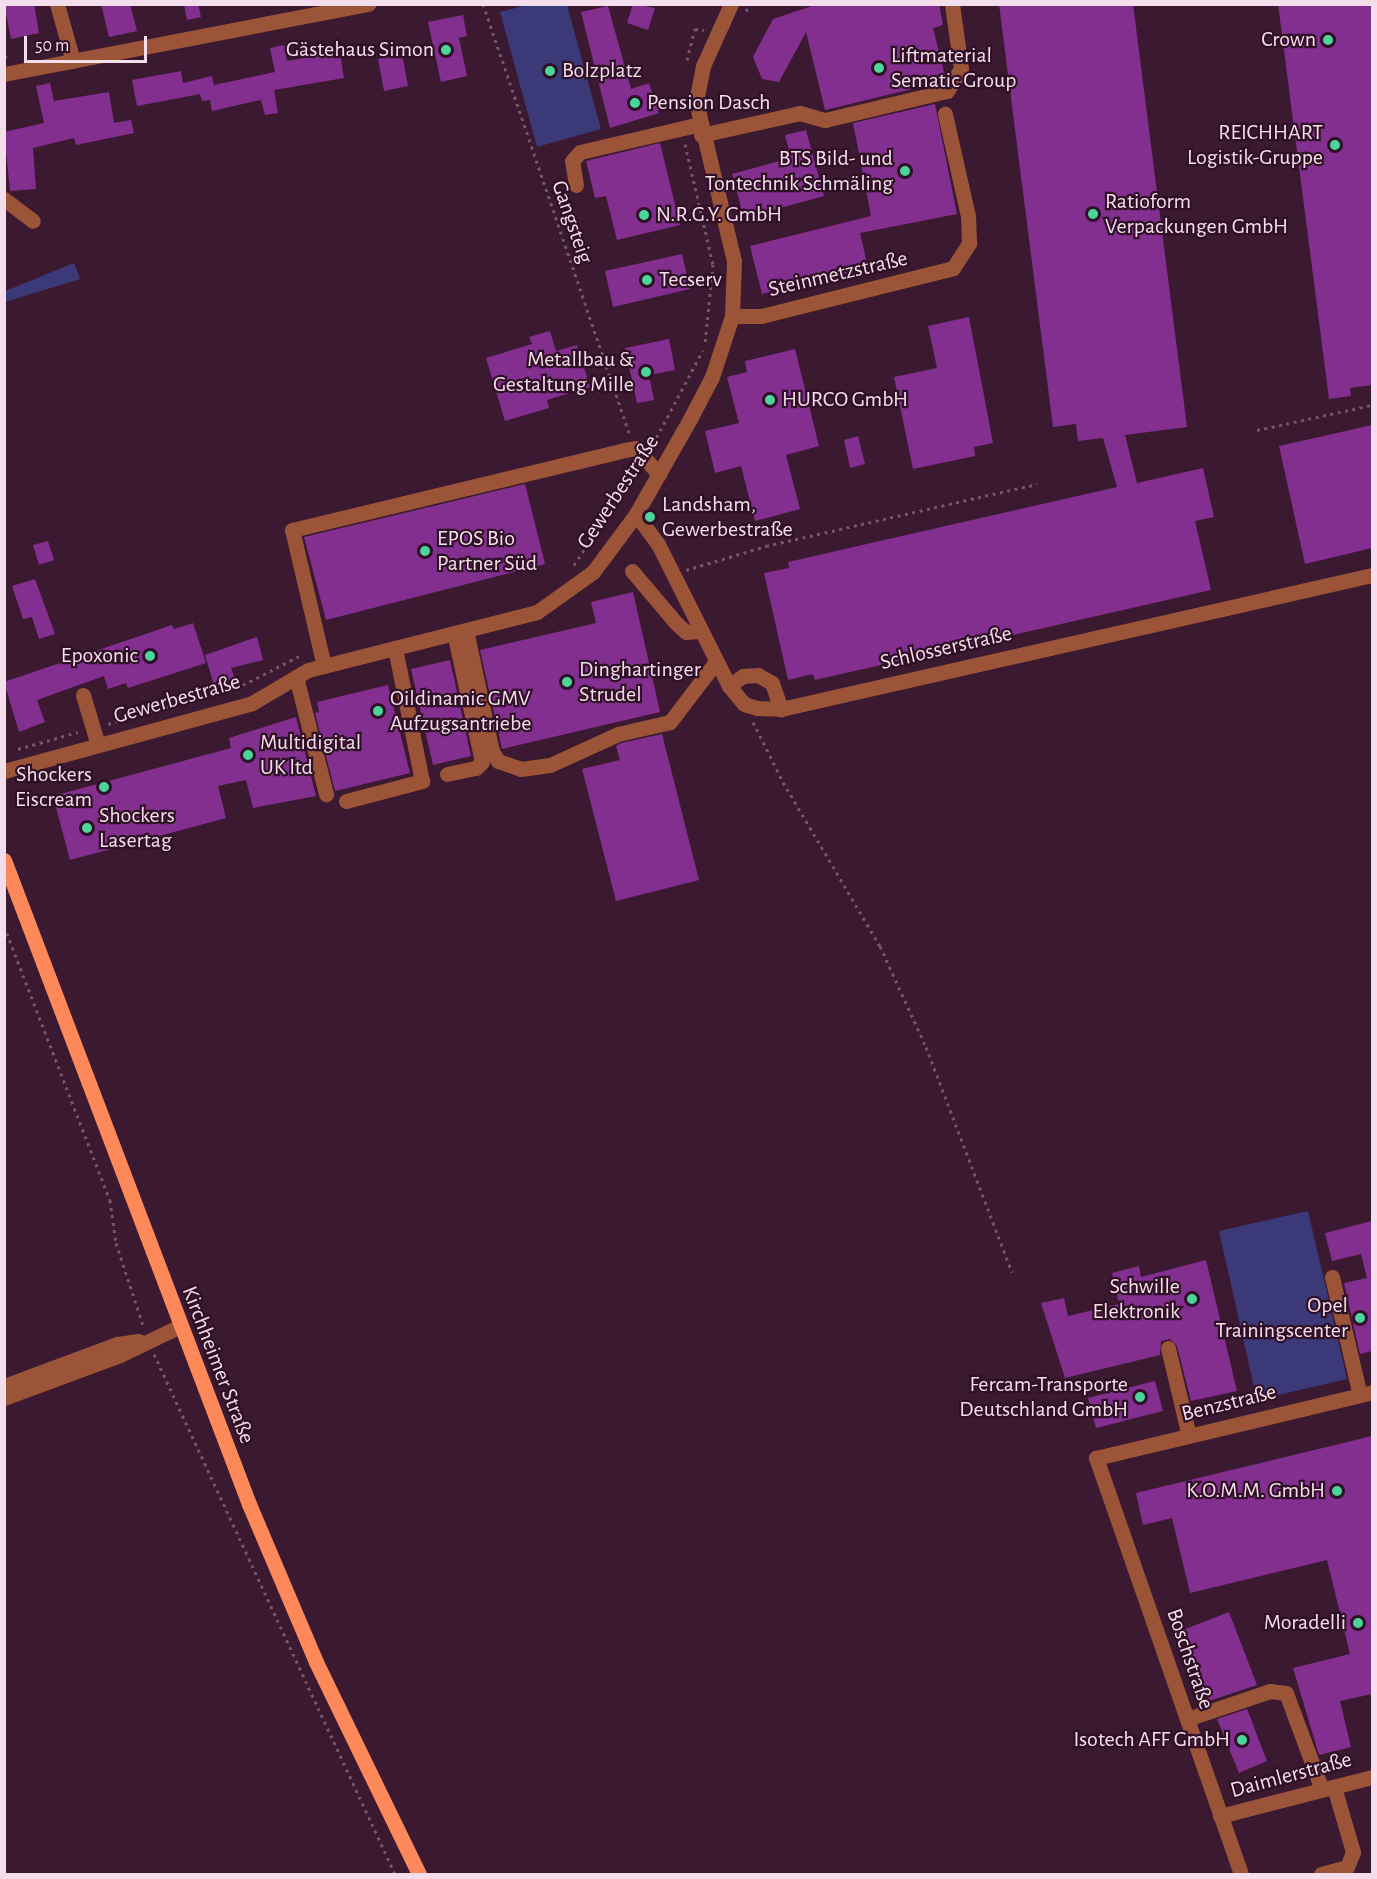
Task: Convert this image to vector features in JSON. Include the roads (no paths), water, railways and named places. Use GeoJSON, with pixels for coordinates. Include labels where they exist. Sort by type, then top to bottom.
{"type":"FeatureCollection","features":[{"type":"Feature","properties":{"kind":"main road","name":"Kirchheimer Straße"},"geometry":{"type":"LineString","coordinates":[[4,860],[178,1327],[316,1662],[418,1875]]}},
{"type":"Feature","properties":{"kind":"street"},"geometry":{"type":"LineString","coordinates":[[57,4],[73,61]]}},
{"type":"Feature","properties":{"kind":"street"},"geometry":{"type":"LineString","coordinates":[[4,74],[304,11],[368,4]]}},
{"type":"Feature","properties":{"kind":"street"},"geometry":{"type":"LineString","coordinates":[[576,185],[572,161],[580,152],[800,113],[825,120],[947,91],[961,69],[952,4]]}},
{"type":"Feature","properties":{"kind":"street","name":"Gewerbestraße"},"geometry":{"type":"LineString","coordinates":[[4,771],[252,703],[296,677],[324,666],[537,612],[567,594],[593,572],[636,514],[659,474],[712,376],[732,316],[734,261],[700,129],[696,102],[703,66],[724,6]]}},
{"type":"Feature","properties":{"kind":"street","name":"Steinmetzstraße"},"geometry":{"type":"LineString","coordinates":[[732,316],[761,316],[953,268],[969,243],[945,114]]}},
{"type":"Feature","properties":{"kind":"street"},"geometry":{"type":"LineString","coordinates":[[4,199],[33,221]]}},
{"type":"Feature","properties":{"kind":"street"},"geometry":{"type":"LineString","coordinates":[[324,666],[292,530],[636,448],[659,474]]}},
{"type":"Feature","properties":{"kind":"street"},"geometry":{"type":"LineString","coordinates":[[636,514],[658,544],[698,631],[729,686],[742,676],[758,675],[772,683],[781,709]]}},
{"type":"Feature","properties":{"kind":"street"},"geometry":{"type":"LineString","coordinates":[[632,570],[676,623],[686,632],[698,631]]}},
{"type":"Feature","properties":{"kind":"street","name":"Schlosserstraße"},"geometry":{"type":"LineString","coordinates":[[729,686],[744,704],[781,709],[1372,575]]}},
{"type":"Feature","properties":{"kind":"street"},"geometry":{"type":"LineString","coordinates":[[460,631],[492,751],[498,761],[521,769],[550,765],[618,734],[670,722],[715,663]]}},
{"type":"Feature","properties":{"kind":"street"},"geometry":{"type":"LineString","coordinates":[[447,774],[476,768],[482,762],[460,631]]}},
{"type":"Feature","properties":{"kind":"street"},"geometry":{"type":"LineString","coordinates":[[346,801],[422,781],[395,648]]}},
{"type":"Feature","properties":{"kind":"street"},"geometry":{"type":"LineString","coordinates":[[296,677],[326,794]]}},
{"type":"Feature","properties":{"kind":"street"},"geometry":{"type":"LineString","coordinates":[[83,695],[98,745]]}},
{"type":"Feature","properties":{"kind":"street"},"geometry":{"type":"LineString","coordinates":[[1332,1277],[1366,1393]]}},
{"type":"Feature","properties":{"kind":"street"},"geometry":{"type":"LineString","coordinates":[[4,1398],[120,1355],[148,1339],[178,1327]]}},
{"type":"Feature","properties":{"kind":"street"},"geometry":{"type":"LineString","coordinates":[[4,1386],[117,1344],[148,1339]]}},
{"type":"Feature","properties":{"kind":"street"},"geometry":{"type":"LineString","coordinates":[[1168,1348],[1189,1436]]}},
{"type":"Feature","properties":{"kind":"street","name":"Benzstraße"},"geometry":{"type":"LineString","coordinates":[[1096,1458],[1366,1393]]}},
{"type":"Feature","properties":{"kind":"street","name":"Boschstraße"},"geometry":{"type":"LineString","coordinates":[[1096,1458],[1241,1875]]}},
{"type":"Feature","properties":{"kind":"street"},"geometry":{"type":"LineString","coordinates":[[1187,1719],[1270,1691],[1286,1692],[1353,1852],[1347,1867],[1321,1875]]}},
{"type":"Feature","properties":{"kind":"street","name":"Daimlerstraße"},"geometry":{"type":"LineString","coordinates":[[1220,1816],[1372,1777]]}},
{"type":"Feature","properties":{"kind":"place","name":"Crown"},"geometry":{"type":"Point","coordinates":[1328,40]}},
{"type":"Feature","properties":{"kind":"place","name":"Gästehaus Simon"},"geometry":{"type":"Point","coordinates":[446,50]}},
{"type":"Feature","properties":{"kind":"place","name":"Liftmaterial Sematic Group"},"geometry":{"type":"Point","coordinates":[879,68]}},
{"type":"Feature","properties":{"kind":"place","name":"Bolzplatz"},"geometry":{"type":"Point","coordinates":[550,71]}},
{"type":"Feature","properties":{"kind":"place","name":"Pension Dasch"},"geometry":{"type":"Point","coordinates":[635,103]}},
{"type":"Feature","properties":{"kind":"place","name":"REICHHART Logistik-Gruppe"},"geometry":{"type":"Point","coordinates":[1335,145]}},
{"type":"Feature","properties":{"kind":"place","name":"BTS Bild- und Tontechnik Schmäling"},"geometry":{"type":"Point","coordinates":[905,171]}},
{"type":"Feature","properties":{"kind":"place","name":"Ratioform Verpackungen GmbH"},"geometry":{"type":"Point","coordinates":[1093,214]}},
{"type":"Feature","properties":{"kind":"place","name":"N.R.G.Y. GmbH"},"geometry":{"type":"Point","coordinates":[644,215]}},
{"type":"Feature","properties":{"kind":"place","name":"Tecserv"},"geometry":{"type":"Point","coordinates":[647,280]}},
{"type":"Feature","properties":{"kind":"place","name":"Metallbau & Gestaltung Mille"},"geometry":{"type":"Point","coordinates":[646,372]}},
{"type":"Feature","properties":{"kind":"place","name":"HURCO GmbH"},"geometry":{"type":"Point","coordinates":[770,400]}},
{"type":"Feature","properties":{"kind":"place","name":"Landsham, Gewerbestraße"},"geometry":{"type":"Point","coordinates":[650,517]}},
{"type":"Feature","properties":{"kind":"place","name":"EPOS Bio Partner Süd"},"geometry":{"type":"Point","coordinates":[425,551]}},
{"type":"Feature","properties":{"kind":"place","name":"Epoxonic"},"geometry":{"type":"Point","coordinates":[150,656]}},
{"type":"Feature","properties":{"kind":"place","name":"Dinghartinger Strudel"},"geometry":{"type":"Point","coordinates":[567,682]}},
{"type":"Feature","properties":{"kind":"place","name":"Oildinamic GMV Aufzugsantriebe"},"geometry":{"type":"Point","coordinates":[378,711]}},
{"type":"Feature","properties":{"kind":"place","name":"Multidigital UK ltd"},"geometry":{"type":"Point","coordinates":[248,755]}},
{"type":"Feature","properties":{"kind":"place","name":"Shockers Eiscream"},"geometry":{"type":"Point","coordinates":[104,787]}},
{"type":"Feature","properties":{"kind":"place","name":"Shockers Lasertag"},"geometry":{"type":"Point","coordinates":[87,828]}},
{"type":"Feature","properties":{"kind":"place","name":"Schwille Elektronik"},"geometry":{"type":"Point","coordinates":[1192,1299]}},
{"type":"Feature","properties":{"kind":"place","name":"Opel Trainingscenter"},"geometry":{"type":"Point","coordinates":[1360,1318]}},
{"type":"Feature","properties":{"kind":"place","name":"Fercam-Transporte Deutschland GmbH"},"geometry":{"type":"Point","coordinates":[1140,1397]}},
{"type":"Feature","properties":{"kind":"place","name":"K.O.M.M. GmbH"},"geometry":{"type":"Point","coordinates":[1337,1491]}},
{"type":"Feature","properties":{"kind":"place","name":"Moradelli"},"geometry":{"type":"Point","coordinates":[1358,1623]}},
{"type":"Feature","properties":{"kind":"place","name":"Isotech AFF GmbH"},"geometry":{"type":"Point","coordinates":[1242,1740]}}]}
